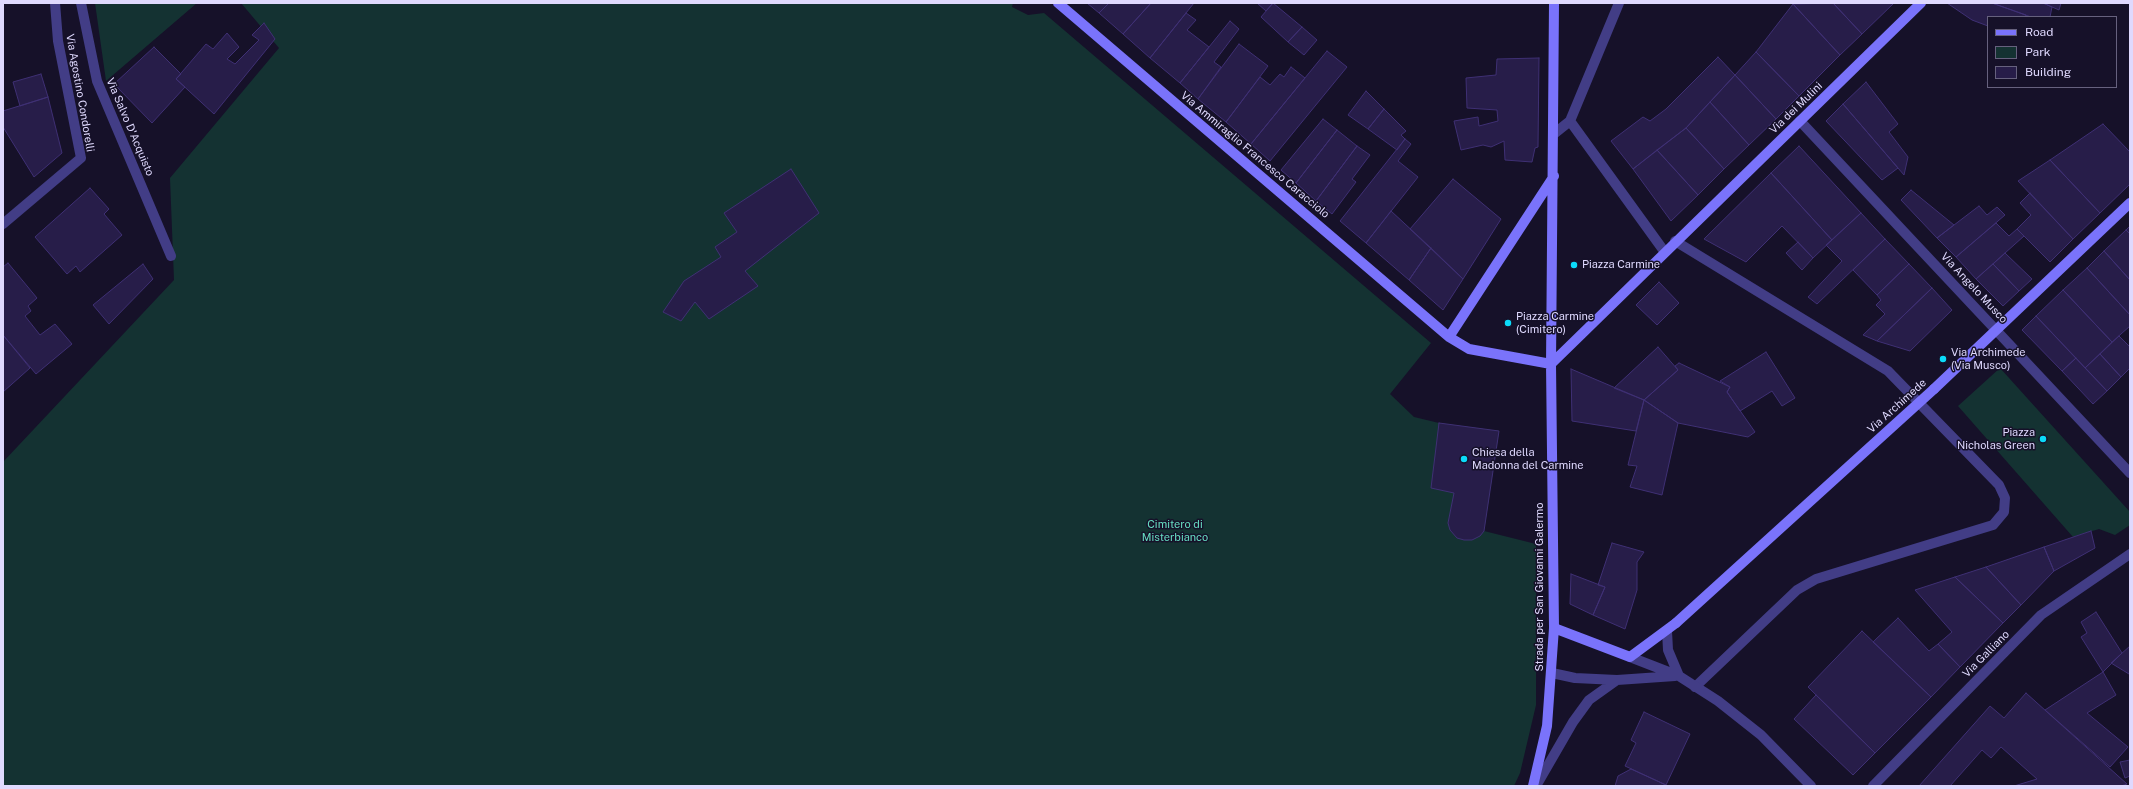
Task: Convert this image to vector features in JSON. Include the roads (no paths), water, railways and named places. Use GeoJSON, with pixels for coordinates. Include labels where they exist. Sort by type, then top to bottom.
{"type":"FeatureCollection","features":[{"type":"Feature","properties":{"kind":"main road","name":"Via Ammiraglio Francesco Caracciolo"},"geometry":{"type":"LineString","coordinates":[[1058,3],[1449,337],[1469,349],[1551,364]]}},
{"type":"Feature","properties":{"kind":"main road","name":"Strada per San Giovanni Galermo"},"geometry":{"type":"LineString","coordinates":[[1533,786],[1547,726],[1552,673],[1554,628],[1551,364],[1554,176],[1554,3]]}},
{"type":"Feature","properties":{"kind":"main road","name":"Via dei Mulini"},"geometry":{"type":"LineString","coordinates":[[1551,364],[1675,241],[1921,3]]}},
{"type":"Feature","properties":{"kind":"main road"},"geometry":{"type":"LineString","coordinates":[[1449,337],[1554,176]]}},
{"type":"Feature","properties":{"kind":"main road","name":"Via Archimede"},"geometry":{"type":"LineString","coordinates":[[1630,657],[1667,631],[1934,389],[1998,330],[2130,203]]}},
{"type":"Feature","properties":{"kind":"main road"},"geometry":{"type":"LineString","coordinates":[[1554,628],[1630,657]]}},
{"type":"Feature","properties":{"kind":"street","name":"Via Agostino Condorelli"},"geometry":{"type":"LineString","coordinates":[[3,224],[81,158],[58,41],[55,3]]}},
{"type":"Feature","properties":{"kind":"street","name":"Via Salvo D'Acquisto"},"geometry":{"type":"LineString","coordinates":[[81,3],[97,81],[171,256]]}},
{"type":"Feature","properties":{"kind":"street"},"geometry":{"type":"LineString","coordinates":[[1554,133],[1570,120],[1619,3]]}},
{"type":"Feature","properties":{"kind":"street"},"geometry":{"type":"LineString","coordinates":[[1570,120],[1664,252]]}},
{"type":"Feature","properties":{"kind":"street","name":"Via Angelo Musco"},"geometry":{"type":"LineString","coordinates":[[1800,121],[1998,330],[2130,473]]}},
{"type":"Feature","properties":{"kind":"street"},"geometry":{"type":"LineString","coordinates":[[1675,241],[1888,370],[1999,485],[2005,498],[2004,512],[1993,525],[1816,579],[1797,590],[1695,687]]}},
{"type":"Feature","properties":{"kind":"street","name":"Via Galliano"},"geometry":{"type":"LineString","coordinates":[[1873,786],[2041,615],[2130,554]]}},
{"type":"Feature","properties":{"kind":"street"},"geometry":{"type":"LineString","coordinates":[[1667,631],[1668,650],[1678,676]]}},
{"type":"Feature","properties":{"kind":"street"},"geometry":{"type":"LineString","coordinates":[[1630,657],[1678,676],[1718,701],[1761,735],[1811,786]]}},
{"type":"Feature","properties":{"kind":"street"},"geometry":{"type":"LineString","coordinates":[[1552,673],[1575,678],[1617,680],[1678,676]]}},
{"type":"Feature","properties":{"kind":"street"},"geometry":{"type":"LineString","coordinates":[[1536,786],[1573,722],[1590,700],[1617,680]]}},
{"type":"Feature","properties":{"kind":"place","name":"Piazza Carmine"},"geometry":{"type":"Point","coordinates":[1574,265]}},
{"type":"Feature","properties":{"kind":"place","name":"Piazza Carmine (Cimitero)"},"geometry":{"type":"Point","coordinates":[1508,323]}},
{"type":"Feature","properties":{"kind":"place","name":"Via Archimede (Via Musco)"},"geometry":{"type":"Point","coordinates":[1943,359]}},
{"type":"Feature","properties":{"kind":"place","name":"Piazza Nicholas Green"},"geometry":{"type":"Point","coordinates":[2043,439]}},
{"type":"Feature","properties":{"kind":"place","name":"Chiesa della Madonna del Carmine"},"geometry":{"type":"Point","coordinates":[1464,459]}},
{"type":"Feature","properties":{"kind":"park label","name":"Cimitero di Misterbianco"},"geometry":{"type":"Point","coordinates":[1175,531]}}]}
